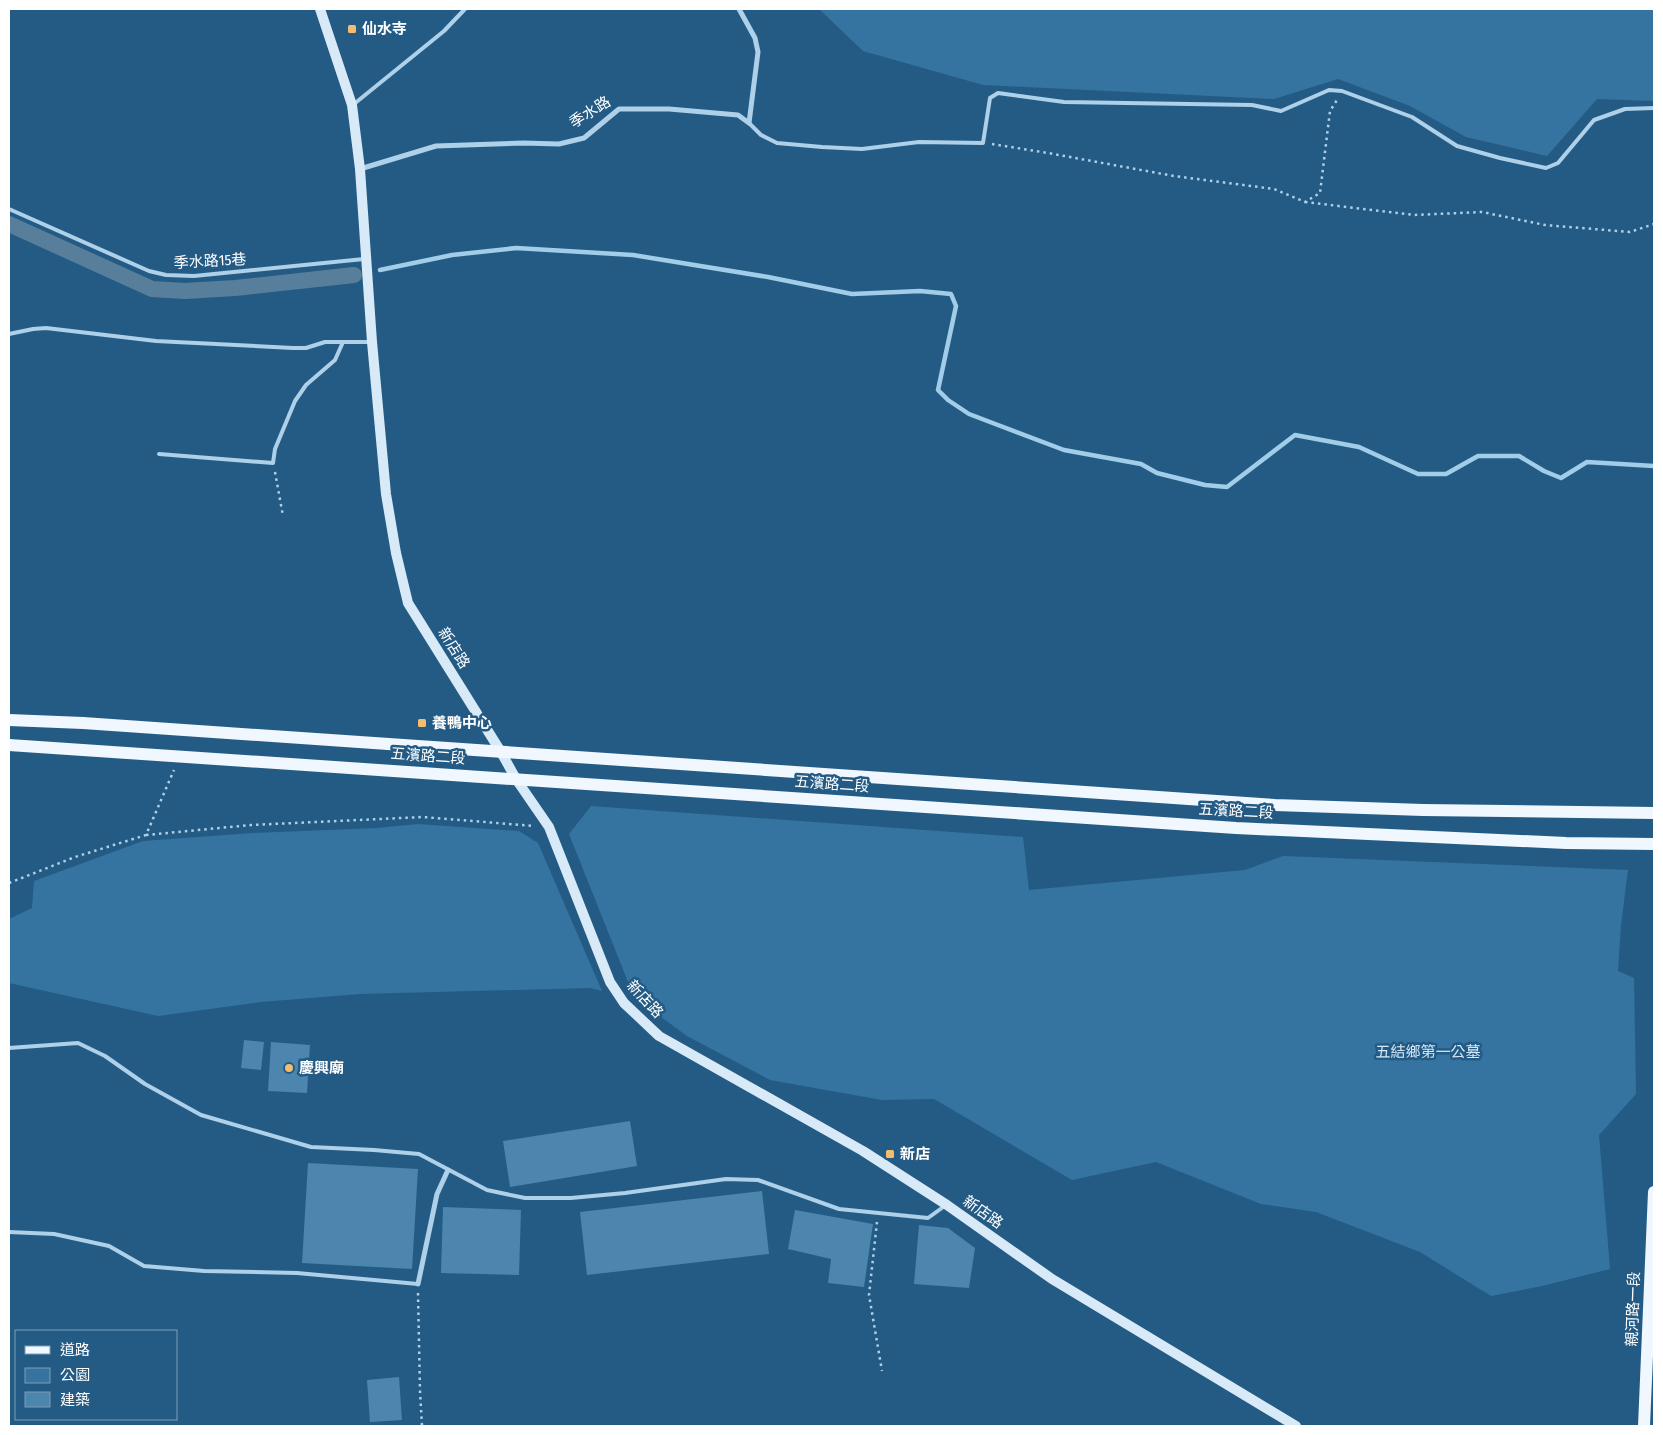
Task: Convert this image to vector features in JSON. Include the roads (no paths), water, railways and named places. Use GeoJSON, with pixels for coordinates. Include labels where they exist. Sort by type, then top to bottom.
{"type":"FeatureCollection","features":[{"type":"Feature","properties":{"kind":"main road","name":"五濱路二段"},"geometry":{"type":"LineString","coordinates":[[9,720],[103,724],[1275,805],[1423,810],[1654,813]]}},
{"type":"Feature","properties":{"kind":"main road","name":"五濱路二段"},"geometry":{"type":"LineString","coordinates":[[9,745],[1236,828],[1556,842],[1654,844]]}},
{"type":"Feature","properties":{"kind":"main road","name":"親河路一段"},"geometry":{"type":"LineString","coordinates":[[1644,1426],[1654,1192]]}},
{"type":"Feature","properties":{"kind":"street"},"geometry":{"type":"LineString","coordinates":[[320,9],[352,105],[360,169],[366,259]]}},
{"type":"Feature","properties":{"kind":"street"},"geometry":{"type":"LineString","coordinates":[[739,9],[755,38],[758,52],[749,123]]}},
{"type":"Feature","properties":{"kind":"street","name":"季水路"},"geometry":{"type":"LineString","coordinates":[[360,169],[436,146],[523,143],[559,144],[584,138],[619,109],[669,109],[738,115],[749,123]]}},
{"type":"Feature","properties":{"kind":"street","name":"新店路"},"geometry":{"type":"LineString","coordinates":[[366,259],[386,494],[396,553],[408,603],[516,779],[549,827],[610,982],[624,1003],[659,1036],[864,1151],[947,1205],[1052,1279],[1296,1426]]}},
{"type":"Feature","properties":{"kind":"street"},"geometry":{"type":"LineString","coordinates":[[418,1284],[437,1194],[448,1170]]}},
{"type":"Feature","properties":{"kind":"lane"},"geometry":{"type":"LineString","coordinates":[[352,105],[444,31],[465,9]]}},
{"type":"Feature","properties":{"kind":"lane"},"geometry":{"type":"LineString","coordinates":[[749,123],[761,135],[777,143],[822,147],[862,149],[919,142],[983,143],[990,98],[998,93],[1064,102],[1252,105],[1281,111],[1329,90],[1342,91],[1412,117],[1457,146],[1546,168],[1558,163],[1594,120],[1624,109],[1654,108]]}},
{"type":"Feature","properties":{"kind":"lane","name":"季水路15巷"},"geometry":{"type":"LineString","coordinates":[[9,208],[149,271],[166,275],[194,276],[366,259]]}},
{"type":"Feature","properties":{"kind":"lane"},"geometry":{"type":"LineString","coordinates":[[9,334],[46,328],[156,341],[294,348],[306,348],[325,342],[372,342]]}},
{"type":"Feature","properties":{"kind":"lane"},"geometry":{"type":"LineString","coordinates":[[159,454],[274,463],[275,449],[295,401],[306,385],[334,360],[343,342]]}},
{"type":"Feature","properties":{"kind":"lane"},"geometry":{"type":"LineString","coordinates":[[9,1048],[78,1043],[105,1056],[145,1084],[201,1115],[311,1147],[419,1154],[487,1190],[525,1198],[571,1198],[625,1193],[726,1179],[758,1180],[839,1209],[928,1218],[947,1205]]}},
{"type":"Feature","properties":{"kind":"lane"},"geometry":{"type":"LineString","coordinates":[[9,1232],[54,1234],[109,1246],[144,1266],[204,1271],[297,1273],[418,1284]]}},
{"type":"Feature","properties":{"kind":"waterway"},"geometry":{"type":"LineString","coordinates":[[9,224],[152,289],[185,291],[235,288],[354,275]]}},
{"type":"Feature","properties":{"kind":"waterway"},"geometry":{"type":"LineString","coordinates":[[380,270],[452,255],[516,248],[633,255],[768,277],[852,294],[920,291],[951,294],[956,306],[938,390],[948,400],[969,414],[1064,450],[1141,464],[1157,473],[1205,485],[1227,487],[1295,435],[1359,447],[1418,474],[1446,474],[1478,456],[1519,456],[1544,471],[1561,478],[1587,462],[1654,466]]}},
{"type":"Feature","properties":{"kind":"place","name":"仙水寺"},"geometry":{"type":"Point","coordinates":[352,29]}},
{"type":"Feature","properties":{"kind":"place","name":"養鴨中心"},"geometry":{"type":"Point","coordinates":[422,723]}},
{"type":"Feature","properties":{"kind":"place","name":"慶興廟"},"geometry":{"type":"Point","coordinates":[289,1068]}},
{"type":"Feature","properties":{"kind":"place","name":"新店"},"geometry":{"type":"Point","coordinates":[890,1154]}},
{"type":"Feature","properties":{"kind":"park label","name":"五結鄉第一公墓"},"geometry":{"type":"Point","coordinates":[1428,1052]}}]}
